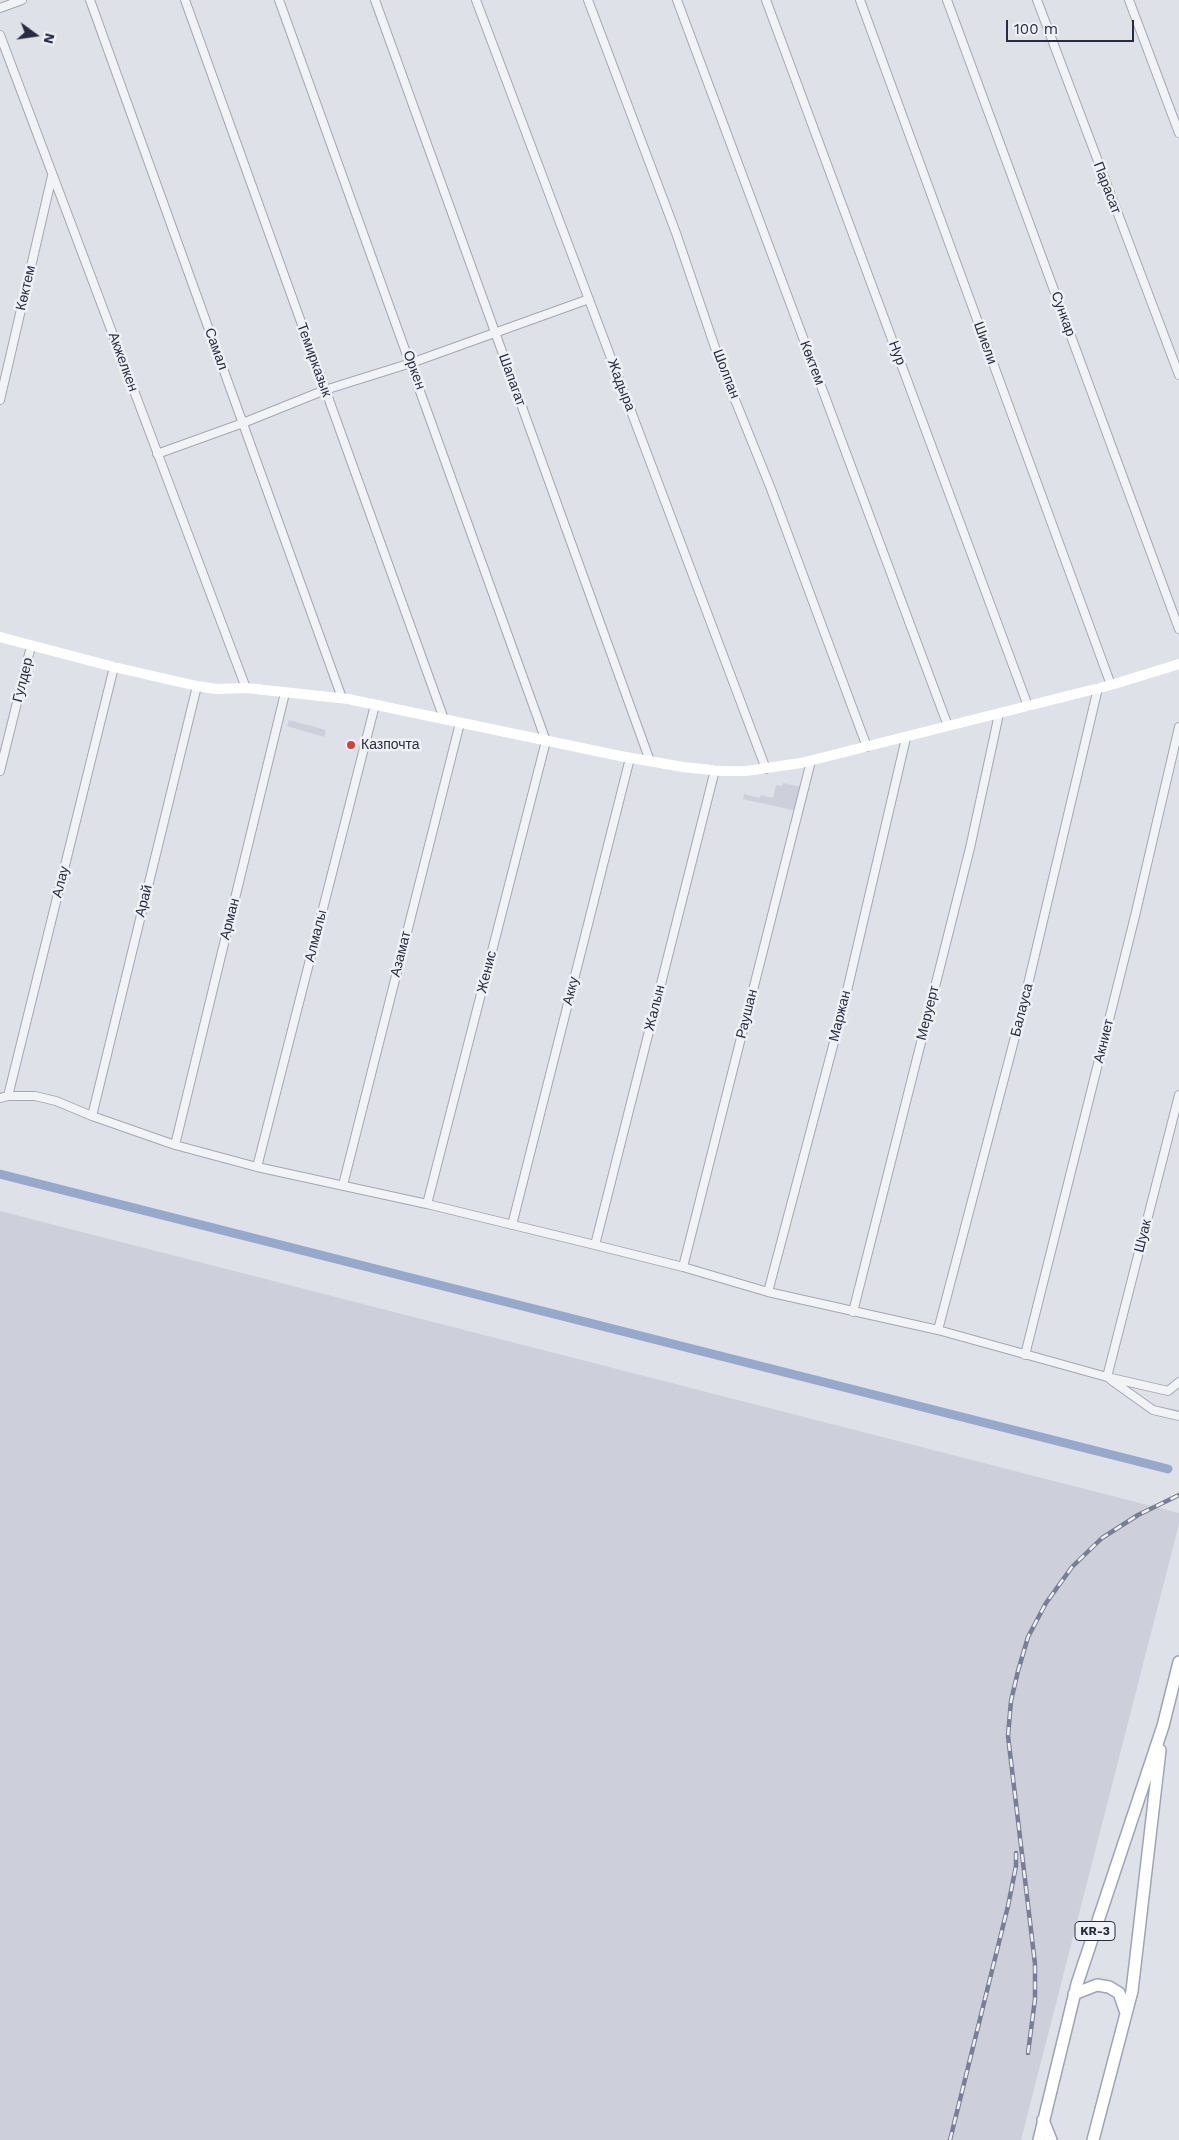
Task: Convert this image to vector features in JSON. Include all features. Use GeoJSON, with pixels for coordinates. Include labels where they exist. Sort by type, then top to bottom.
{"type":"FeatureCollection","features":[{"type":"Feature","properties":{"kind":"main road","name":"KR-3"},"geometry":{"type":"LineString","coordinates":[[1039,2140],[1074,1994],[1163,1726],[1179,1662]]}},
{"type":"Feature","properties":{"kind":"main road","name":"KR-3"},"geometry":{"type":"LineString","coordinates":[[1093,2140],[1132,1991],[1163,1726]]}},
{"type":"Feature","properties":{"kind":"main road"},"geometry":{"type":"LineString","coordinates":[[1074,1994],[1097,1985],[1109,1986],[1119,1993],[1127,2015]]}},
{"type":"Feature","properties":{"kind":"main road"},"geometry":{"type":"LineString","coordinates":[[1043,2120],[1051,2140]]}},
{"type":"Feature","properties":{"kind":"street"},"geometry":{"type":"LineString","coordinates":[[0,8],[22,0]]}},
{"type":"Feature","properties":{"kind":"street","name":"Самал"},"geometry":{"type":"LineString","coordinates":[[90,0],[342,698]]}},
{"type":"Feature","properties":{"kind":"street","name":"Темирказык"},"geometry":{"type":"LineString","coordinates":[[185,0],[444,720]]}},
{"type":"Feature","properties":{"kind":"street","name":"Оркен"},"geometry":{"type":"LineString","coordinates":[[279,0],[546,741]]}},
{"type":"Feature","properties":{"kind":"street","name":"Шапагат"},"geometry":{"type":"LineString","coordinates":[[375,0],[650,761]]}},
{"type":"Feature","properties":{"kind":"street","name":"Жадыра"},"geometry":{"type":"LineString","coordinates":[[476,0],[766,769]]}},
{"type":"Feature","properties":{"kind":"street","name":"Шолпан"},"geometry":{"type":"LineString","coordinates":[[588,0],[676,233],[721,364],[771,489],[867,747]]}},
{"type":"Feature","properties":{"kind":"street","name":"Көктем"},"geometry":{"type":"LineString","coordinates":[[677,0],[948,726]]}},
{"type":"Feature","properties":{"kind":"street","name":"Нур"},"geometry":{"type":"LineString","coordinates":[[766,0],[1028,706]]}},
{"type":"Feature","properties":{"kind":"street","name":"Шиели"},"geometry":{"type":"LineString","coordinates":[[860,0],[1111,685]]}},
{"type":"Feature","properties":{"kind":"street","name":"Сункар"},"geometry":{"type":"LineString","coordinates":[[947,0],[1179,629]]}},
{"type":"Feature","properties":{"kind":"street","name":"Парасат"},"geometry":{"type":"LineString","coordinates":[[1036,0],[1179,375]]}},
{"type":"Feature","properties":{"kind":"street"},"geometry":{"type":"LineString","coordinates":[[1129,0],[1179,133]]}},
{"type":"Feature","properties":{"kind":"street","name":"Акжелкен"},"geometry":{"type":"LineString","coordinates":[[0,35],[246,688]]}},
{"type":"Feature","properties":{"kind":"street","name":"Көктем"},"geometry":{"type":"LineString","coordinates":[[0,400],[52,176]]}},
{"type":"Feature","properties":{"kind":"street"},"geometry":{"type":"LineString","coordinates":[[157,454],[243,423],[325,390],[411,363],[589,299]]}},
{"type":"Feature","properties":{"kind":"street"},"geometry":{"type":"LineString","coordinates":[[0,637],[114,667],[197,686],[216,689],[246,688],[342,698],[630,758],[716,770],[746,771],[811,761],[906,738],[1111,685],[1179,664]]}},
{"type":"Feature","properties":{"kind":"street","name":"Гулдер"},"geometry":{"type":"LineString","coordinates":[[0,771],[31,646]]}},
{"type":"Feature","properties":{"kind":"street","name":"Алау"},"geometry":{"type":"LineString","coordinates":[[4,1097],[114,667]]}},
{"type":"Feature","properties":{"kind":"street","name":"Арай"},"geometry":{"type":"LineString","coordinates":[[92,1116],[197,686]]}},
{"type":"Feature","properties":{"kind":"street","name":"Балауса"},"geometry":{"type":"LineString","coordinates":[[938,1330],[1024,1004],[1098,688]]}},
{"type":"Feature","properties":{"kind":"street","name":"Арман"},"geometry":{"type":"LineString","coordinates":[[175,1145],[286,693]]}},
{"type":"Feature","properties":{"kind":"street","name":"Алмалы"},"geometry":{"type":"LineString","coordinates":[[257,1166],[375,705]]}},
{"type":"Feature","properties":{"kind":"street","name":"Меруерт"},"geometry":{"type":"LineString","coordinates":[[853,1312],[970,848],[999,714]]}},
{"type":"Feature","properties":{"kind":"street","name":"Азамат"},"geometry":{"type":"LineString","coordinates":[[342,1185],[460,723]]}},
{"type":"Feature","properties":{"kind":"street","name":"Акниет"},"geometry":{"type":"LineString","coordinates":[[1025,1355],[1135,916],[1179,727]]}},
{"type":"Feature","properties":{"kind":"street","name":"Маржан"},"geometry":{"type":"LineString","coordinates":[[768,1292],[843,1008],[906,738]]}},
{"type":"Feature","properties":{"kind":"street","name":"Женис"},"geometry":{"type":"LineString","coordinates":[[427,1204],[546,741]]}},
{"type":"Feature","properties":{"kind":"street","name":"Акку"},"geometry":{"type":"LineString","coordinates":[[512,1224],[630,758]]}},
{"type":"Feature","properties":{"kind":"street","name":"Раушан"},"geometry":{"type":"LineString","coordinates":[[683,1267],[811,761]]}},
{"type":"Feature","properties":{"kind":"street","name":"Жалын"},"geometry":{"type":"LineString","coordinates":[[595,1245],[716,770]]}},
{"type":"Feature","properties":{"kind":"street","name":"Шуак"},"geometry":{"type":"LineString","coordinates":[[1107,1377],[1179,1095]]}},
{"type":"Feature","properties":{"kind":"street"},"geometry":{"type":"LineString","coordinates":[[4,1097],[35,1096],[56,1101],[92,1116],[175,1145],[257,1166],[512,1224],[683,1267],[768,1292],[938,1330],[1107,1377],[1168,1391],[1179,1382]]}},
{"type":"Feature","properties":{"kind":"street"},"geometry":{"type":"LineString","coordinates":[[1107,1377],[1152,1410],[1179,1416]]}},
{"type":"Feature","properties":{"kind":"shaded area"},"geometry":{"type":"Polygon","coordinates":[[[289,720],[326,730],[324,737],[287,726],[289,720]]]}},
{"type":"Feature","properties":{"kind":"shaded area"},"geometry":{"type":"Polygon","coordinates":[[[783,783],[802,787],[797,811],[743,799],[744,794],[760,798],[761,795],[773,798],[776,785],[782,786],[783,783]]]}},
{"type":"Feature","properties":{"kind":"shaded area"},"geometry":{"type":"Polygon","coordinates":[[[0,1211],[1179,1513],[1179,1524],[1021,2140],[0,2140],[0,1211]]]}},
{"type":"Feature","properties":{"kind":"waterway"},"geometry":{"type":"LineString","coordinates":[[0,1174],[1168,1469]]}},
{"type":"Feature","properties":{"kind":"railway"},"geometry":{"type":"LineString","coordinates":[[1028,2053],[1035,1999],[1035,1964],[1008,1736],[1011,1701],[1018,1671],[1028,1637],[1046,1603],[1072,1567],[1102,1538],[1138,1515],[1179,1495]]}},
{"type":"Feature","properties":{"kind":"railway"},"geometry":{"type":"LineString","coordinates":[[950,2140],[1008,1906],[1016,1866],[1016,1853]]}},
{"type":"Feature","properties":{"kind":"place","name":"Казпочта"},"geometry":{"type":"Point","coordinates":[351,745]}}]}
